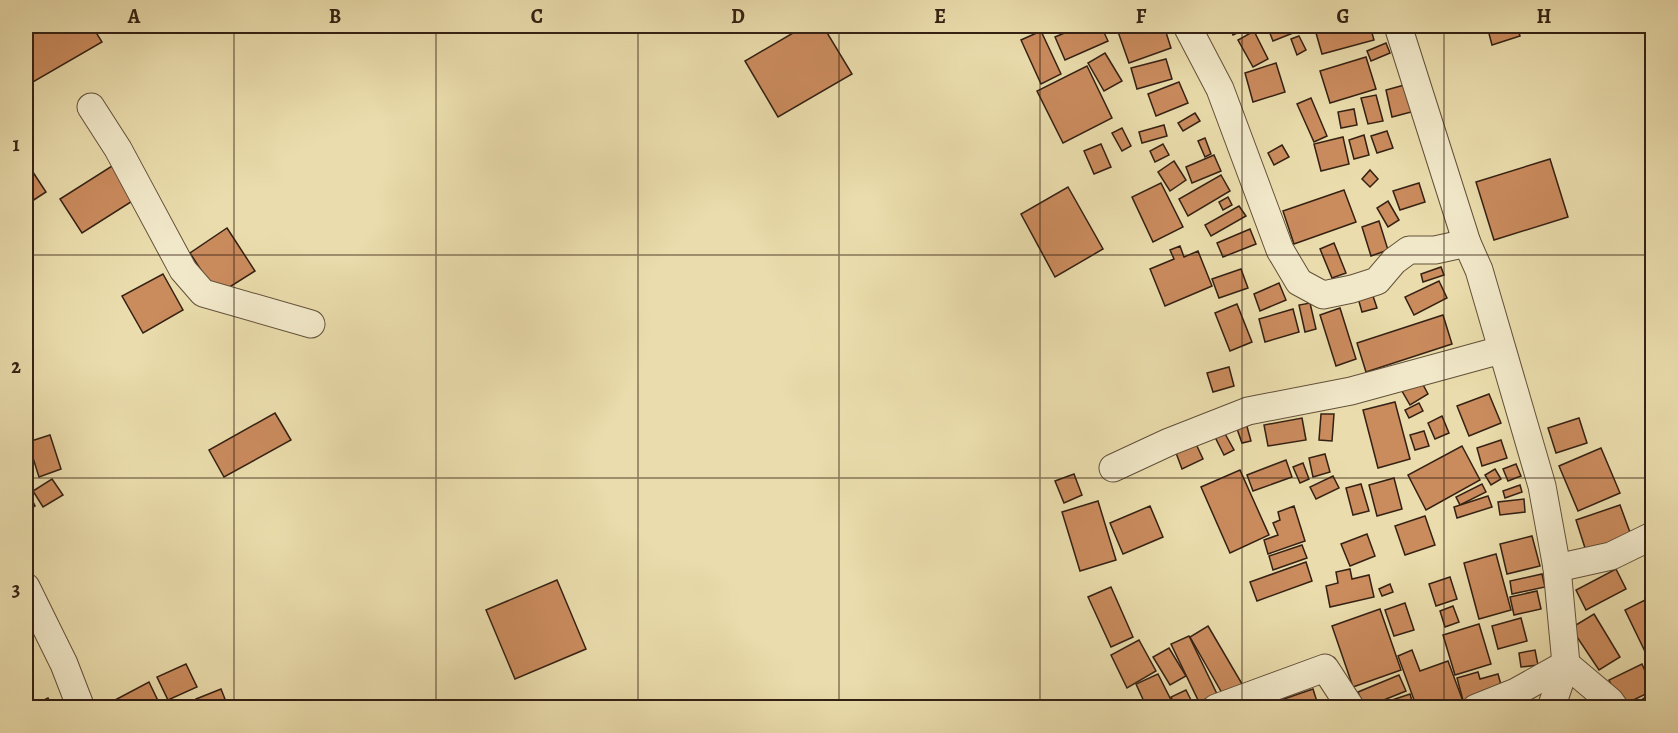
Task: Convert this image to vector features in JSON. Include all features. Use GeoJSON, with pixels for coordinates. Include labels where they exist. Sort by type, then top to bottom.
{"type":"FeatureCollection","features":[{"type":"Feature","properties":{"kind":"street"},"geometry":{"type":"LineString","coordinates":[[1187,26],[1220,89],[1280,250],[1299,282],[1323,295],[1352,289],[1377,281],[1394,261],[1409,250],[1435,250],[1467,243]]}},
{"type":"Feature","properties":{"kind":"street"},"geometry":{"type":"LineString","coordinates":[[1398,26],[1467,243],[1479,270],[1542,486],[1557,568],[1566,664],[1551,708]]}},
{"type":"Feature","properties":{"kind":"street"},"geometry":{"type":"LineString","coordinates":[[91,107],[118,149],[183,270],[203,293],[311,324]]}},
{"type":"Feature","properties":{"kind":"street"},"geometry":{"type":"LineString","coordinates":[[1113,468],[1169,441],[1248,411],[1351,391],[1501,350]]}},
{"type":"Feature","properties":{"kind":"street"},"geometry":{"type":"LineString","coordinates":[[1557,568],[1611,556],[1653,536]]}},
{"type":"Feature","properties":{"kind":"street"},"geometry":{"type":"LineString","coordinates":[[26,587],[64,664],[81,708]]}},
{"type":"Feature","properties":{"kind":"street"},"geometry":{"type":"LineString","coordinates":[[1476,708],[1516,692],[1566,664]]}},
{"type":"Feature","properties":{"kind":"street"},"geometry":{"type":"LineString","coordinates":[[1566,664],[1610,701],[1615,708]]}},
{"type":"Feature","properties":{"kind":"street"},"geometry":{"type":"LineString","coordinates":[[1216,708],[1325,668],[1351,708]]}},
{"type":"Feature","properties":{"kind":"building"},"geometry":{"type":"Polygon","coordinates":[[[26,26],[92,26],[102,42],[26,86],[26,26]]]}},
{"type":"Feature","properties":{"kind":"building"},"geometry":{"type":"Polygon","coordinates":[[[805,26],[823,26],[852,74],[778,117],[745,61],[805,26]]]}},
{"type":"Feature","properties":{"kind":"building"},"geometry":{"type":"Polygon","coordinates":[[[1081,26],[1101,26],[1108,41],[1065,60],[1055,37],[1081,26]]]}},
{"type":"Feature","properties":{"kind":"building"},"geometry":{"type":"Polygon","coordinates":[[[1116,26],[1164,26],[1171,48],[1129,63],[1116,26]]]}},
{"type":"Feature","properties":{"kind":"building"},"geometry":{"type":"Polygon","coordinates":[[[1229,26],[1252,26],[1233,35],[1229,26]]]}},
{"type":"Feature","properties":{"kind":"building"},"geometry":{"type":"Polygon","coordinates":[[[1267,26],[1302,26],[1303,29],[1273,41],[1267,26]]]}},
{"type":"Feature","properties":{"kind":"building"},"geometry":{"type":"Polygon","coordinates":[[[1314,26],[1370,26],[1374,40],[1322,54],[1314,26]]]}},
{"type":"Feature","properties":{"kind":"building"},"geometry":{"type":"Polygon","coordinates":[[[1487,26],[1517,26],[1520,36],[1492,45],[1487,26]]]}},
{"type":"Feature","properties":{"kind":"building"},"geometry":{"type":"Polygon","coordinates":[[[1041,31],[1061,74],[1041,84],[1021,40],[1041,31]]]}},
{"type":"Feature","properties":{"kind":"building"},"geometry":{"type":"Polygon","coordinates":[[[1254,31],[1268,59],[1253,67],[1238,40],[1254,31]]]}},
{"type":"Feature","properties":{"kind":"building"},"geometry":{"type":"Polygon","coordinates":[[[1299,36],[1306,50],[1297,55],[1291,39],[1299,36]]]}},
{"type":"Feature","properties":{"kind":"building"},"geometry":{"type":"Polygon","coordinates":[[[1386,43],[1390,53],[1371,61],[1367,51],[1386,43]]]}},
{"type":"Feature","properties":{"kind":"building"},"geometry":{"type":"Polygon","coordinates":[[[1105,53],[1122,81],[1104,91],[1088,63],[1105,53]]]}},
{"type":"Feature","properties":{"kind":"building"},"geometry":{"type":"Polygon","coordinates":[[[1366,57],[1376,89],[1330,103],[1320,71],[1366,57]]]}},
{"type":"Feature","properties":{"kind":"building"},"geometry":{"type":"Polygon","coordinates":[[[1166,59],[1172,79],[1137,89],[1131,68],[1166,59]]]}},
{"type":"Feature","properties":{"kind":"building"},"geometry":{"type":"Polygon","coordinates":[[[1276,63],[1285,92],[1253,102],[1245,73],[1276,63]]]}},
{"type":"Feature","properties":{"kind":"building"},"geometry":{"type":"Polygon","coordinates":[[[1087,66],[1112,118],[1063,143],[1037,91],[1087,66]]]}},
{"type":"Feature","properties":{"kind":"building"},"geometry":{"type":"Polygon","coordinates":[[[1179,82],[1188,103],[1156,116],[1148,94],[1179,82]]]}},
{"type":"Feature","properties":{"kind":"building"},"geometry":{"type":"Polygon","coordinates":[[[1408,84],[1415,111],[1392,117],[1386,90],[1408,84]]]}},
{"type":"Feature","properties":{"kind":"building"},"geometry":{"type":"Polygon","coordinates":[[[1376,95],[1383,121],[1368,124],[1361,98],[1376,95]]]}},
{"type":"Feature","properties":{"kind":"building"},"geometry":{"type":"Polygon","coordinates":[[[1311,98],[1327,136],[1314,142],[1297,104],[1311,98]]]}},
{"type":"Feature","properties":{"kind":"building"},"geometry":{"type":"Polygon","coordinates":[[[1354,109],[1357,125],[1341,128],[1338,112],[1354,109]]]}},
{"type":"Feature","properties":{"kind":"building"},"geometry":{"type":"Polygon","coordinates":[[[1195,113],[1200,121],[1183,131],[1178,123],[1195,113]]]}},
{"type":"Feature","properties":{"kind":"building"},"geometry":{"type":"Polygon","coordinates":[[[1164,125],[1167,136],[1142,143],[1139,132],[1164,125]]]}},
{"type":"Feature","properties":{"kind":"building"},"geometry":{"type":"Polygon","coordinates":[[[1122,128],[1131,146],[1122,151],[1112,133],[1122,128]]]}},
{"type":"Feature","properties":{"kind":"building"},"geometry":{"type":"Polygon","coordinates":[[[1387,131],[1393,148],[1377,153],[1371,136],[1387,131]]]}},
{"type":"Feature","properties":{"kind":"building"},"geometry":{"type":"Polygon","coordinates":[[[1364,135],[1369,155],[1354,159],[1349,140],[1364,135]]]}},
{"type":"Feature","properties":{"kind":"building"},"geometry":{"type":"Polygon","coordinates":[[[1343,137],[1349,164],[1321,171],[1314,144],[1343,137]]]}},
{"type":"Feature","properties":{"kind":"building"},"geometry":{"type":"Polygon","coordinates":[[[1205,138],[1211,154],[1205,157],[1198,141],[1205,138]]]}},
{"type":"Feature","properties":{"kind":"building"},"geometry":{"type":"Polygon","coordinates":[[[1101,144],[1111,167],[1094,174],[1084,151],[1101,144]]]}},
{"type":"Feature","properties":{"kind":"building"},"geometry":{"type":"Polygon","coordinates":[[[1163,144],[1169,155],[1155,162],[1150,151],[1163,144]]]}},
{"type":"Feature","properties":{"kind":"building"},"geometry":{"type":"Polygon","coordinates":[[[1282,145],[1289,157],[1274,165],[1268,153],[1282,145]]]}},
{"type":"Feature","properties":{"kind":"building"},"geometry":{"type":"Polygon","coordinates":[[[1214,155],[1221,171],[1192,183],[1186,167],[1214,155]]]}},
{"type":"Feature","properties":{"kind":"building"},"geometry":{"type":"Polygon","coordinates":[[[1550,159],[1568,217],[1494,240],[1476,182],[1550,159]]]}},
{"type":"Feature","properties":{"kind":"building"},"geometry":{"type":"Polygon","coordinates":[[[1174,161],[1186,180],[1170,191],[1158,172],[1174,161]]]}},
{"type":"Feature","properties":{"kind":"building"},"geometry":{"type":"Polygon","coordinates":[[[26,164],[46,192],[26,205],[26,164]]]}},
{"type":"Feature","properties":{"kind":"building"},"geometry":{"type":"Polygon","coordinates":[[[112,166],[134,200],[82,233],[60,199],[112,166]]]}},
{"type":"Feature","properties":{"kind":"building"},"geometry":{"type":"Polygon","coordinates":[[[1370,170],[1378,179],[1370,187],[1362,179],[1370,170]]]}},
{"type":"Feature","properties":{"kind":"building"},"geometry":{"type":"Polygon","coordinates":[[[1221,175],[1230,191],[1188,216],[1179,199],[1221,175]]]}},
{"type":"Feature","properties":{"kind":"building"},"geometry":{"type":"Polygon","coordinates":[[[1161,183],[1183,227],[1153,242],[1132,197],[1161,183]]]}},
{"type":"Feature","properties":{"kind":"building"},"geometry":{"type":"Polygon","coordinates":[[[1419,183],[1425,202],[1400,210],[1393,191],[1419,183]]]}},
{"type":"Feature","properties":{"kind":"building"},"geometry":{"type":"Polygon","coordinates":[[[1068,187],[1103,249],[1055,277],[1021,214],[1068,187]]]}},
{"type":"Feature","properties":{"kind":"building"},"geometry":{"type":"Polygon","coordinates":[[[1344,190],[1356,222],[1294,244],[1283,211],[1344,190]]]}},
{"type":"Feature","properties":{"kind":"building"},"geometry":{"type":"Polygon","coordinates":[[[1228,197],[1232,205],[1223,210],[1219,202],[1228,197]]]}},
{"type":"Feature","properties":{"kind":"building"},"geometry":{"type":"Polygon","coordinates":[[[1388,201],[1399,220],[1388,227],[1377,208],[1388,201]]]}},
{"type":"Feature","properties":{"kind":"building"},"geometry":{"type":"Polygon","coordinates":[[[1239,206],[1246,216],[1211,236],[1205,225],[1239,206]]]}},
{"type":"Feature","properties":{"kind":"building"},"geometry":{"type":"Polygon","coordinates":[[[1379,221],[1388,250],[1371,256],[1362,227],[1379,221]]]}},
{"type":"Feature","properties":{"kind":"building"},"geometry":{"type":"Polygon","coordinates":[[[227,228],[255,271],[217,295],[190,253],[227,228]]]}},
{"type":"Feature","properties":{"kind":"building"},"geometry":{"type":"Polygon","coordinates":[[[1250,229],[1256,244],[1223,257],[1217,243],[1250,229]]]}},
{"type":"Feature","properties":{"kind":"building"},"geometry":{"type":"Polygon","coordinates":[[[1334,243],[1346,273],[1332,278],[1320,249],[1334,243]]]}},
{"type":"Feature","properties":{"kind":"building"},"geometry":{"type":"Polygon","coordinates":[[[1180,246],[1184,257],[1198,251],[1212,286],[1165,306],[1150,269],[1174,259],[1170,250],[1180,246]]]}},
{"type":"Feature","properties":{"kind":"building"},"geometry":{"type":"Polygon","coordinates":[[[1441,267],[1444,275],[1423,282],[1421,274],[1441,267]]]}},
{"type":"Feature","properties":{"kind":"building"},"geometry":{"type":"Polygon","coordinates":[[[1241,269],[1248,288],[1219,298],[1212,279],[1241,269]]]}},
{"type":"Feature","properties":{"kind":"building"},"geometry":{"type":"Polygon","coordinates":[[[163,274],[183,310],[143,333],[122,296],[163,274]]]}},
{"type":"Feature","properties":{"kind":"building"},"geometry":{"type":"Polygon","coordinates":[[[1439,281],[1447,298],[1414,315],[1405,297],[1439,281]]]}},
{"type":"Feature","properties":{"kind":"building"},"geometry":{"type":"Polygon","coordinates":[[[1279,283],[1286,300],[1260,311],[1254,294],[1279,283]]]}},
{"type":"Feature","properties":{"kind":"building"},"geometry":{"type":"Polygon","coordinates":[[[1372,293],[1377,308],[1362,312],[1358,298],[1372,293]]]}},
{"type":"Feature","properties":{"kind":"building"},"geometry":{"type":"Polygon","coordinates":[[[1310,303],[1316,329],[1305,332],[1299,305],[1310,303]]]}},
{"type":"Feature","properties":{"kind":"building"},"geometry":{"type":"Polygon","coordinates":[[[1237,304],[1252,342],[1230,351],[1215,313],[1237,304]]]}},
{"type":"Feature","properties":{"kind":"building"},"geometry":{"type":"Polygon","coordinates":[[[1340,308],[1356,359],[1336,366],[1320,315],[1340,308]]]}},
{"type":"Feature","properties":{"kind":"building"},"geometry":{"type":"Polygon","coordinates":[[[1293,309],[1299,332],[1265,342],[1259,319],[1293,309]]]}},
{"type":"Feature","properties":{"kind":"building"},"geometry":{"type":"Polygon","coordinates":[[[1443,315],[1452,344],[1366,372],[1357,343],[1443,315]]]}},
{"type":"Feature","properties":{"kind":"building"},"geometry":{"type":"Polygon","coordinates":[[[1229,367],[1234,386],[1213,392],[1207,373],[1229,367]]]}},
{"type":"Feature","properties":{"kind":"building"},"geometry":{"type":"Polygon","coordinates":[[[1421,381],[1428,394],[1410,405],[1402,391],[1421,381]]]}},
{"type":"Feature","properties":{"kind":"building"},"geometry":{"type":"Polygon","coordinates":[[[1489,394],[1501,423],[1469,436],[1457,406],[1489,394]]]}},
{"type":"Feature","properties":{"kind":"building"},"geometry":{"type":"Polygon","coordinates":[[[1395,402],[1410,459],[1378,468],[1363,410],[1395,402]]]}},
{"type":"Feature","properties":{"kind":"building"},"geometry":{"type":"Polygon","coordinates":[[[1419,403],[1423,411],[1409,418],[1405,410],[1419,403]]]}},
{"type":"Feature","properties":{"kind":"building"},"geometry":{"type":"Polygon","coordinates":[[[275,413],[291,440],[224,477],[209,450],[275,413]]]}},
{"type":"Feature","properties":{"kind":"building"},"geometry":{"type":"Polygon","coordinates":[[[1321,414],[1334,414],[1332,441],[1319,440],[1321,414]]]}},
{"type":"Feature","properties":{"kind":"building"},"geometry":{"type":"Polygon","coordinates":[[[1442,416],[1449,433],[1435,439],[1428,423],[1442,416]]]}},
{"type":"Feature","properties":{"kind":"building"},"geometry":{"type":"Polygon","coordinates":[[[1302,418],[1306,440],[1268,446],[1264,425],[1302,418]]]}},
{"type":"Feature","properties":{"kind":"building"},"geometry":{"type":"Polygon","coordinates":[[[1579,418],[1587,443],[1556,453],[1548,428],[1579,418]]]}},
{"type":"Feature","properties":{"kind":"building"},"geometry":{"type":"Polygon","coordinates":[[[1246,423],[1251,441],[1242,443],[1236,426],[1246,423]]]}},
{"type":"Feature","properties":{"kind":"building"},"geometry":{"type":"Polygon","coordinates":[[[1424,431],[1429,446],[1415,450],[1410,435],[1424,431]]]}},
{"type":"Feature","properties":{"kind":"building"},"geometry":{"type":"Polygon","coordinates":[[[1224,432],[1234,450],[1224,455],[1215,437],[1224,432]]]}},
{"type":"Feature","properties":{"kind":"building"},"geometry":{"type":"Polygon","coordinates":[[[50,435],[61,469],[39,477],[28,442],[50,435]]]}},
{"type":"Feature","properties":{"kind":"building"},"geometry":{"type":"Polygon","coordinates":[[[1501,440],[1507,458],[1482,466],[1477,448],[1501,440]]]}},
{"type":"Feature","properties":{"kind":"building"},"geometry":{"type":"Polygon","coordinates":[[[1196,444],[1203,459],[1182,469],[1176,453],[1196,444]]]}},
{"type":"Feature","properties":{"kind":"building"},"geometry":{"type":"Polygon","coordinates":[[[1462,446],[1480,480],[1426,510],[1408,475],[1462,446]]]}},
{"type":"Feature","properties":{"kind":"building"},"geometry":{"type":"Polygon","coordinates":[[[1601,448],[1620,493],[1578,511],[1559,466],[1601,448]]]}},
{"type":"Feature","properties":{"kind":"building"},"geometry":{"type":"Polygon","coordinates":[[[1325,454],[1330,472],[1313,477],[1309,458],[1325,454]]]}},
{"type":"Feature","properties":{"kind":"building"},"geometry":{"type":"Polygon","coordinates":[[[1286,460],[1292,477],[1253,491],[1247,475],[1286,460]]]}},
{"type":"Feature","properties":{"kind":"building"},"geometry":{"type":"Polygon","coordinates":[[[1303,463],[1309,479],[1300,483],[1293,467],[1303,463]]]}},
{"type":"Feature","properties":{"kind":"building"},"geometry":{"type":"Polygon","coordinates":[[[1516,464],[1521,476],[1508,481],[1503,469],[1516,464]]]}},
{"type":"Feature","properties":{"kind":"building"},"geometry":{"type":"Polygon","coordinates":[[[1495,469],[1501,479],[1491,485],[1485,475],[1495,469]]]}},
{"type":"Feature","properties":{"kind":"building"},"geometry":{"type":"Polygon","coordinates":[[[1240,470],[1269,535],[1230,553],[1201,487],[1240,470]]]}},
{"type":"Feature","properties":{"kind":"building"},"geometry":{"type":"Polygon","coordinates":[[[1074,474],[1082,495],[1064,503],[1055,481],[1074,474]]]}},
{"type":"Feature","properties":{"kind":"building"},"geometry":{"type":"Polygon","coordinates":[[[1333,476],[1339,488],[1316,499],[1310,487],[1333,476]]]}},
{"type":"Feature","properties":{"kind":"building"},"geometry":{"type":"Polygon","coordinates":[[[1394,478],[1402,509],[1377,516],[1369,485],[1394,478]]]}},
{"type":"Feature","properties":{"kind":"building"},"geometry":{"type":"Polygon","coordinates":[[[52,479],[63,495],[43,507],[33,491],[52,479]]]}},
{"type":"Feature","properties":{"kind":"building"},"geometry":{"type":"Polygon","coordinates":[[[1361,484],[1369,511],[1353,515],[1346,488],[1361,484]]]}},
{"type":"Feature","properties":{"kind":"building"},"geometry":{"type":"Polygon","coordinates":[[[1482,484],[1486,492],[1460,505],[1456,497],[1482,484]]]}},
{"type":"Feature","properties":{"kind":"building"},"geometry":{"type":"Polygon","coordinates":[[[1520,485],[1522,492],[1505,498],[1503,491],[1520,485]]]}},
{"type":"Feature","properties":{"kind":"building"},"geometry":{"type":"Polygon","coordinates":[[[26,490],[35,506],[26,511],[26,490]]]}},
{"type":"Feature","properties":{"kind":"building"},"geometry":{"type":"Polygon","coordinates":[[[1488,496],[1492,507],[1457,518],[1454,507],[1488,496]]]}},
{"type":"Feature","properties":{"kind":"building"},"geometry":{"type":"Polygon","coordinates":[[[1524,499],[1525,512],[1500,515],[1498,502],[1524,499]]]}},
{"type":"Feature","properties":{"kind":"building"},"geometry":{"type":"Polygon","coordinates":[[[1098,501],[1116,560],[1080,571],[1062,512],[1098,501]]]}},
{"type":"Feature","properties":{"kind":"building"},"geometry":{"type":"Polygon","coordinates":[[[1620,505],[1631,535],[1586,551],[1576,520],[1620,505]]]}},
{"type":"Feature","properties":{"kind":"building"},"geometry":{"type":"Polygon","coordinates":[[[1150,506],[1163,537],[1123,554],[1110,523],[1150,506]]]}},
{"type":"Feature","properties":{"kind":"building"},"geometry":{"type":"Polygon","coordinates":[[[1294,506],[1305,541],[1268,554],[1264,540],[1278,535],[1273,523],[1280,520],[1278,512],[1294,506]]]}},
{"type":"Feature","properties":{"kind":"building"},"geometry":{"type":"Polygon","coordinates":[[[1425,516],[1435,545],[1405,555],[1395,526],[1425,516]]]}},
{"type":"Feature","properties":{"kind":"building"},"geometry":{"type":"Polygon","coordinates":[[[1367,534],[1375,556],[1350,566],[1341,544],[1367,534]]]}},
{"type":"Feature","properties":{"kind":"building"},"geometry":{"type":"Polygon","coordinates":[[[1532,536],[1540,566],[1507,574],[1500,544],[1532,536]]]}},
{"type":"Feature","properties":{"kind":"building"},"geometry":{"type":"Polygon","coordinates":[[[1302,545],[1307,558],[1273,570],[1269,556],[1302,545]]]}},
{"type":"Feature","properties":{"kind":"building"},"geometry":{"type":"Polygon","coordinates":[[[1496,554],[1511,610],[1479,619],[1464,563],[1496,554]]]}},
{"type":"Feature","properties":{"kind":"building"},"geometry":{"type":"Polygon","coordinates":[[[1306,562],[1312,581],[1257,601],[1250,582],[1306,562]]]}},
{"type":"Feature","properties":{"kind":"building"},"geometry":{"type":"Polygon","coordinates":[[[1350,569],[1352,579],[1369,575],[1374,597],[1330,607],[1326,586],[1338,583],[1336,572],[1350,569]]]}},
{"type":"Feature","properties":{"kind":"building"},"geometry":{"type":"Polygon","coordinates":[[[1616,569],[1626,589],[1586,610],[1576,590],[1616,569]]]}},
{"type":"Feature","properties":{"kind":"building"},"geometry":{"type":"Polygon","coordinates":[[[1542,574],[1545,587],[1512,594],[1510,581],[1542,574]]]}},
{"type":"Feature","properties":{"kind":"building"},"geometry":{"type":"Polygon","coordinates":[[[1450,577],[1457,599],[1436,606],[1429,584],[1450,577]]]}},
{"type":"Feature","properties":{"kind":"building"},"geometry":{"type":"Polygon","coordinates":[[[557,580],[586,649],[515,679],[486,610],[557,580]]]}},
{"type":"Feature","properties":{"kind":"building"},"geometry":{"type":"Polygon","coordinates":[[[1390,584],[1393,592],[1382,596],[1379,589],[1390,584]]]}},
{"type":"Feature","properties":{"kind":"building"},"geometry":{"type":"Polygon","coordinates":[[[1111,587],[1133,637],[1111,647],[1088,597],[1111,587]]]}},
{"type":"Feature","properties":{"kind":"building"},"geometry":{"type":"Polygon","coordinates":[[[1537,591],[1541,609],[1514,615],[1510,597],[1537,591]]]}},
{"type":"Feature","properties":{"kind":"building"},"geometry":{"type":"Polygon","coordinates":[[[1649,598],[1652,606],[1652,666],[1625,610],[1649,598]]]}},
{"type":"Feature","properties":{"kind":"building"},"geometry":{"type":"Polygon","coordinates":[[[1405,603],[1414,630],[1394,636],[1385,610],[1405,603]]]}},
{"type":"Feature","properties":{"kind":"building"},"geometry":{"type":"Polygon","coordinates":[[[1453,606],[1459,622],[1445,627],[1440,611],[1453,606]]]}},
{"type":"Feature","properties":{"kind":"building"},"geometry":{"type":"Polygon","coordinates":[[[1380,609],[1401,670],[1353,687],[1332,626],[1380,609]]]}},
{"type":"Feature","properties":{"kind":"building"},"geometry":{"type":"Polygon","coordinates":[[[1594,614],[1620,657],[1599,670],[1571,628],[1594,614]]]}},
{"type":"Feature","properties":{"kind":"building"},"geometry":{"type":"Polygon","coordinates":[[[1521,618],[1527,641],[1498,649],[1492,626],[1521,618]]]}},
{"type":"Feature","properties":{"kind":"building"},"geometry":{"type":"Polygon","coordinates":[[[1479,624],[1491,664],[1455,675],[1443,635],[1479,624]]]}},
{"type":"Feature","properties":{"kind":"building"},"geometry":{"type":"Polygon","coordinates":[[[1208,626],[1245,689],[1226,700],[1190,637],[1208,626]]]}},
{"type":"Feature","properties":{"kind":"building"},"geometry":{"type":"Polygon","coordinates":[[[1189,636],[1217,694],[1199,702],[1171,644],[1189,636]]]}},
{"type":"Feature","properties":{"kind":"building"},"geometry":{"type":"Polygon","coordinates":[[[1139,640],[1156,671],[1127,688],[1111,655],[1139,640]]]}},
{"type":"Feature","properties":{"kind":"building"},"geometry":{"type":"Polygon","coordinates":[[[1169,648],[1186,676],[1170,685],[1153,657],[1169,648]]]}},
{"type":"Feature","properties":{"kind":"building"},"geometry":{"type":"Polygon","coordinates":[[[1412,650],[1420,671],[1448,661],[1464,704],[1455,708],[1417,708],[1398,656],[1412,650]]]}},
{"type":"Feature","properties":{"kind":"building"},"geometry":{"type":"Polygon","coordinates":[[[1535,650],[1538,665],[1521,667],[1519,653],[1535,650]]]}},
{"type":"Feature","properties":{"kind":"building"},"geometry":{"type":"Polygon","coordinates":[[[186,664],[197,687],[168,700],[157,677],[186,664]]]}},
{"type":"Feature","properties":{"kind":"building"},"geometry":{"type":"Polygon","coordinates":[[[1642,664],[1652,691],[1621,706],[1609,680],[1642,664]]]}},
{"type":"Feature","properties":{"kind":"building"},"geometry":{"type":"Polygon","coordinates":[[[1478,672],[1480,679],[1498,674],[1503,692],[1464,704],[1457,678],[1478,672]]]}},
{"type":"Feature","properties":{"kind":"building"},"geometry":{"type":"Polygon","coordinates":[[[1158,674],[1172,702],[1160,708],[1147,708],[1136,684],[1158,674]]]}},
{"type":"Feature","properties":{"kind":"building"},"geometry":{"type":"Polygon","coordinates":[[[1399,675],[1406,691],[1364,708],[1358,692],[1399,675]]]}},
{"type":"Feature","properties":{"kind":"building"},"geometry":{"type":"Polygon","coordinates":[[[149,682],[160,705],[154,708],[100,708],[149,682]]]}},
{"type":"Feature","properties":{"kind":"building"},"geometry":{"type":"Polygon","coordinates":[[[221,689],[225,699],[206,708],[199,708],[196,699],[221,689]]]}},
{"type":"Feature","properties":{"kind":"building"},"geometry":{"type":"Polygon","coordinates":[[[1313,689],[1319,708],[1277,708],[1275,702],[1313,689]]]}},
{"type":"Feature","properties":{"kind":"building"},"geometry":{"type":"Polygon","coordinates":[[[1186,690],[1194,706],[1176,708],[1171,697],[1186,690]]]}},
{"type":"Feature","properties":{"kind":"building"},"geometry":{"type":"Polygon","coordinates":[[[1410,694],[1414,708],[1381,708],[1380,704],[1410,694]]]}},
{"type":"Feature","properties":{"kind":"building"},"geometry":{"type":"Polygon","coordinates":[[[1650,694],[1652,708],[1636,708],[1634,705],[1650,694]]]}},
{"type":"Feature","properties":{"kind":"building"},"geometry":{"type":"Polygon","coordinates":[[[48,698],[53,708],[28,708],[48,698]]]}}]}
